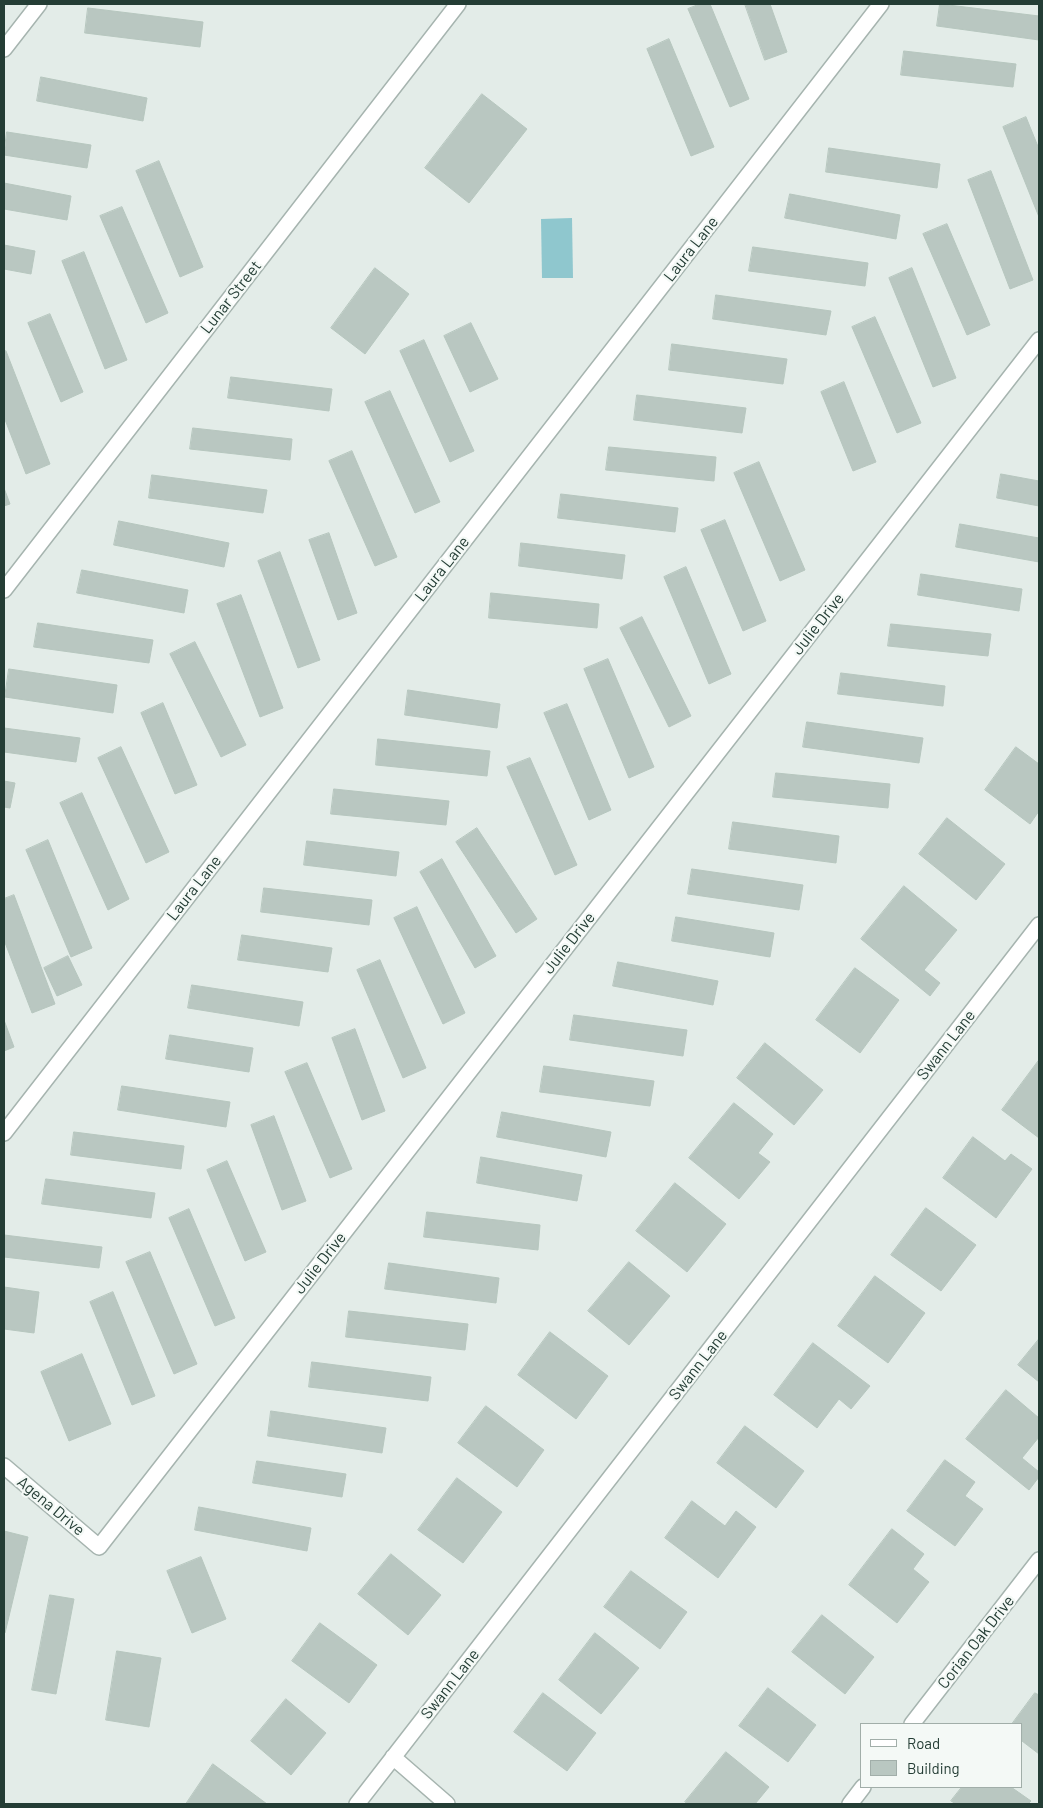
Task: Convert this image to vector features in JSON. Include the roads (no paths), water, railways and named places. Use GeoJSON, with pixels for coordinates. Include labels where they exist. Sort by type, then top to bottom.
{"type":"FeatureCollection","features":[{"type":"Feature","properties":{"kind":"street"},"geometry":{"type":"LineString","coordinates":[[4,50],[39,4]]}},
{"type":"Feature","properties":{"kind":"street","name":"Lunar Street"},"geometry":{"type":"LineString","coordinates":[[4,590],[458,4]]}},
{"type":"Feature","properties":{"kind":"street","name":"Laura Lane"},"geometry":{"type":"LineString","coordinates":[[4,1133],[881,4]]}},
{"type":"Feature","properties":{"kind":"street","name":"Julie Drive"},"geometry":{"type":"LineString","coordinates":[[99,1547],[1039,340]]}},
{"type":"Feature","properties":{"kind":"street","name":"Swann Lane"},"geometry":{"type":"LineString","coordinates":[[357,1804],[1039,925]]}},
{"type":"Feature","properties":{"kind":"street","name":"Agena Drive"},"geometry":{"type":"LineString","coordinates":[[4,1466],[99,1547]]}},
{"type":"Feature","properties":{"kind":"street","name":"Corian Oak Drive"},"geometry":{"type":"LineString","coordinates":[[913,1723],[1039,1560]]}},
{"type":"Feature","properties":{"kind":"street"},"geometry":{"type":"LineString","coordinates":[[393,1758],[447,1804]]}},
{"type":"Feature","properties":{"kind":"street"},"geometry":{"type":"LineString","coordinates":[[850,1804],[862,1788]]}},
{"type":"Feature","properties":{"kind":"water"},"geometry":{"type":"Polygon","coordinates":[[[572,218],[573,278],[542,278],[541,219],[572,218]]]}}]}
